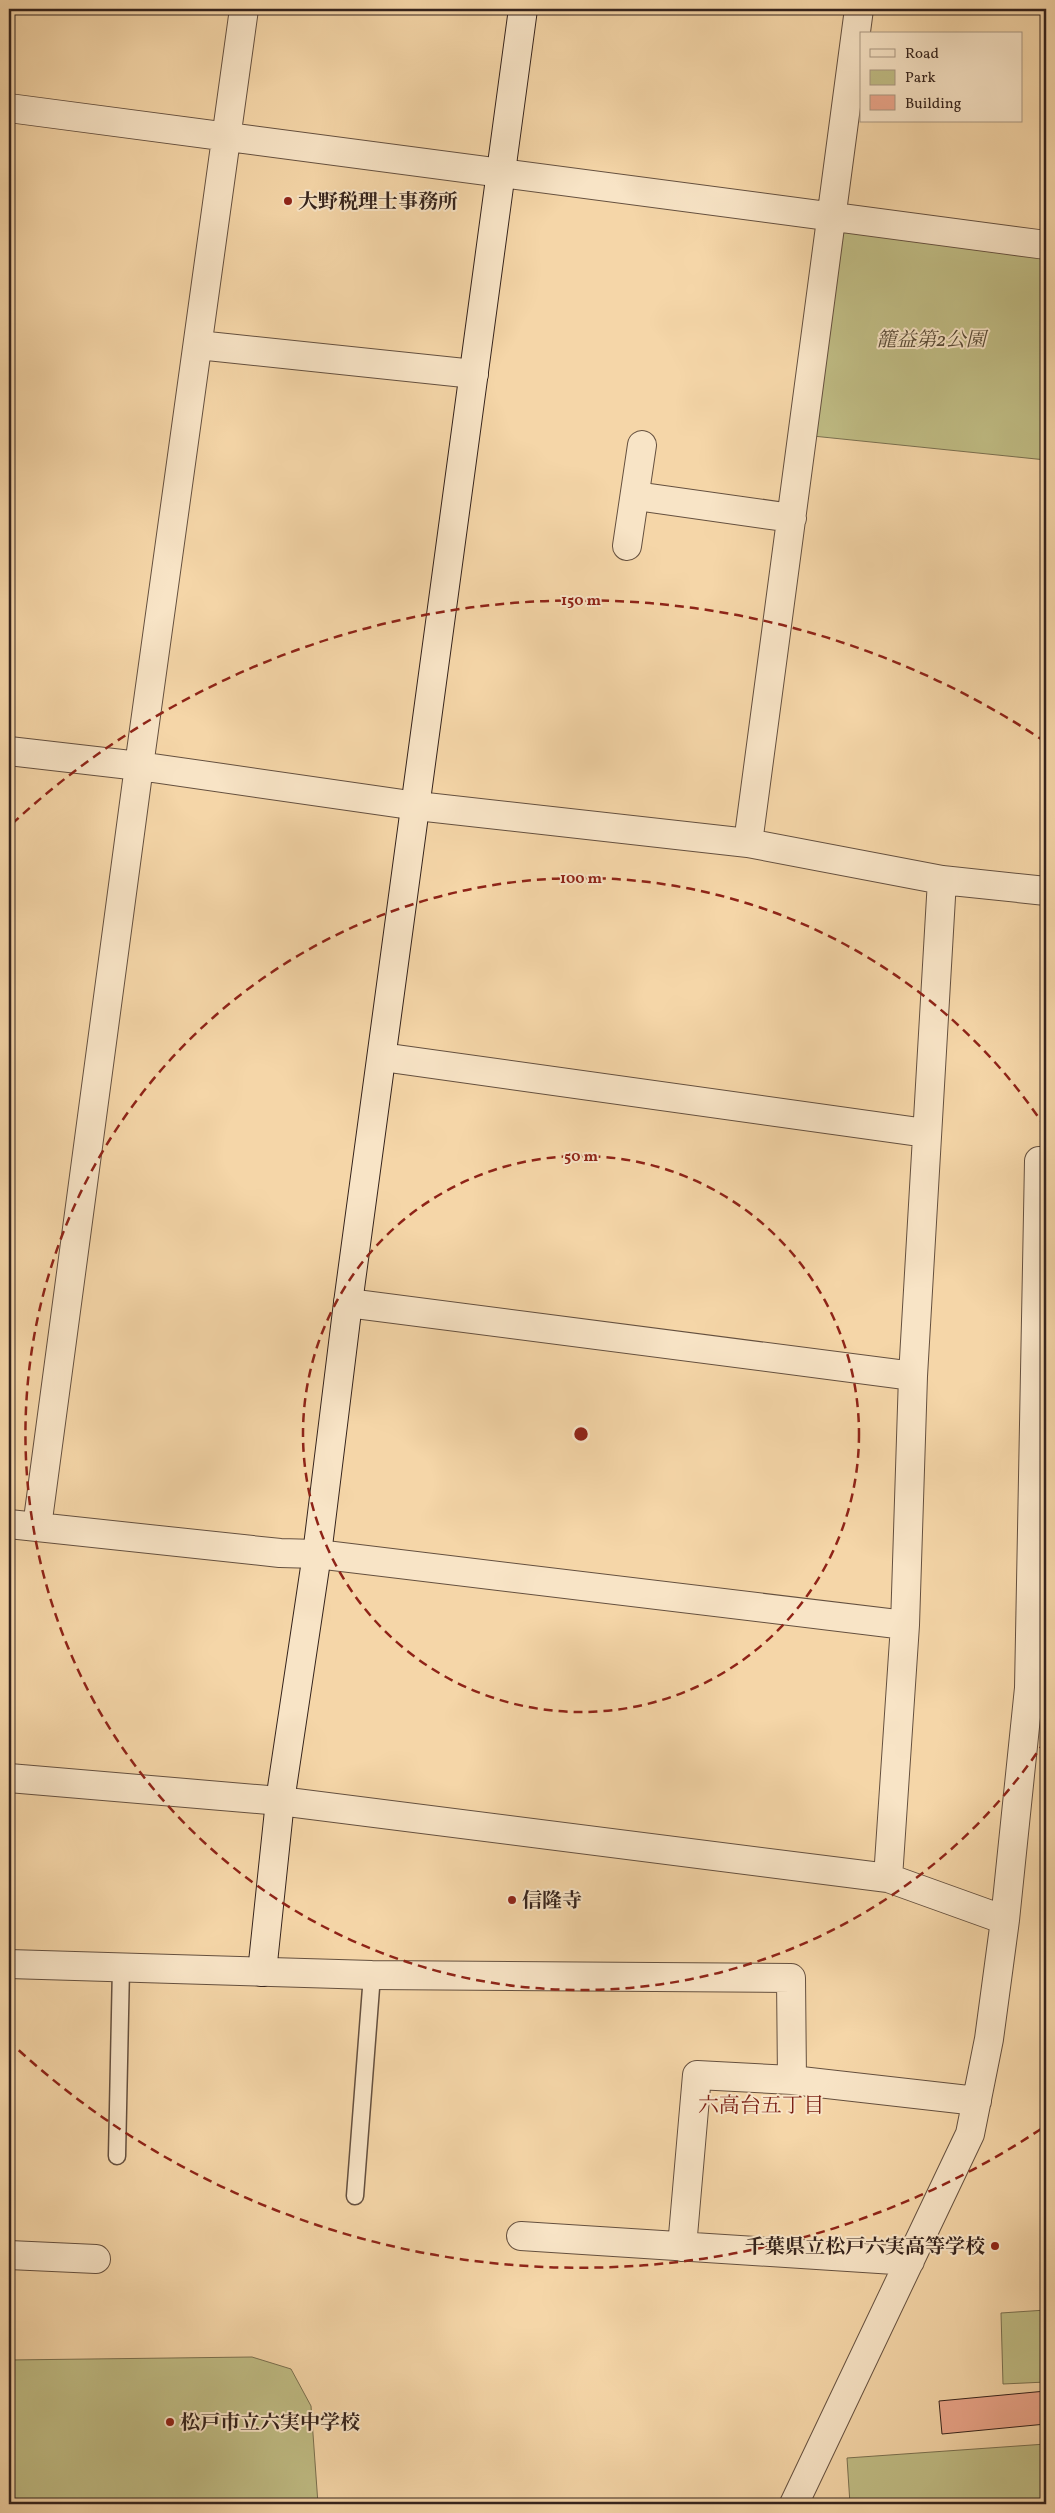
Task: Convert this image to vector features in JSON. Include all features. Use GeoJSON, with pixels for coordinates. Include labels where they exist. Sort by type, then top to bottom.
{"type":"FeatureCollection","features":[{"type":"Feature","properties":{"kind":"street"},"geometry":{"type":"LineString","coordinates":[[37,1527],[139,766],[244,9]]}},
{"type":"Feature","properties":{"kind":"street"},"geometry":{"type":"LineString","coordinates":[[262,1972],[280,1801],[317,1554],[348,1303],[417,806],[523,9]]}},
{"type":"Feature","properties":{"kind":"street"},"geometry":{"type":"LineString","coordinates":[[748,843],[859,9]]}},
{"type":"Feature","properties":{"kind":"street"},"geometry":{"type":"LineString","coordinates":[[9,108],[1046,245]]}},
{"type":"Feature","properties":{"kind":"street"},"geometry":{"type":"LineString","coordinates":[[198,345],[474,374]]}},
{"type":"Feature","properties":{"kind":"street"},"geometry":{"type":"LineString","coordinates":[[627,546],[636,496],[642,445]]}},
{"type":"Feature","properties":{"kind":"street"},"geometry":{"type":"LineString","coordinates":[[636,496],[792,518]]}},
{"type":"Feature","properties":{"kind":"street"},"geometry":{"type":"LineString","coordinates":[[9,751],[139,766],[417,806],[748,843],[942,880],[1046,891]]}},
{"type":"Feature","properties":{"kind":"street"},"geometry":{"type":"LineString","coordinates":[[888,1878],[905,1625],[912,1376],[942,880]]}},
{"type":"Feature","properties":{"kind":"street"},"geometry":{"type":"LineString","coordinates":[[382,1057],[926,1133]]}},
{"type":"Feature","properties":{"kind":"street"},"geometry":{"type":"LineString","coordinates":[[794,2504],[970,2134],[989,2039],[1037,1710],[1039,1161]]}},
{"type":"Feature","properties":{"kind":"street"},"geometry":{"type":"LineString","coordinates":[[348,1303],[912,1376]]}},
{"type":"Feature","properties":{"kind":"street"},"geometry":{"type":"LineString","coordinates":[[9,1524],[280,1553],[317,1554],[905,1625]]}},
{"type":"Feature","properties":{"kind":"street"},"geometry":{"type":"LineString","coordinates":[[9,1778],[280,1801],[888,1878],[1005,1920]]}},
{"type":"Feature","properties":{"kind":"street"},"geometry":{"type":"LineString","coordinates":[[9,1964],[372,1975],[791,1978],[792,2080]]}},
{"type":"Feature","properties":{"kind":"street"},"geometry":{"type":"LineString","coordinates":[[682,2246],[697,2075],[792,2080],[977,2101]]}},
{"type":"Feature","properties":{"kind":"street"},"geometry":{"type":"LineString","coordinates":[[521,2236],[910,2261]]}},
{"type":"Feature","properties":{"kind":"street"},"geometry":{"type":"LineString","coordinates":[[9,2255],[96,2259]]}},
{"type":"Feature","properties":{"kind":"lane"},"geometry":{"type":"LineString","coordinates":[[117,2156],[121,1967]]}},
{"type":"Feature","properties":{"kind":"lane"},"geometry":{"type":"LineString","coordinates":[[355,2196],[372,1975]]}},
{"type":"Feature","properties":{"kind":"green space","name":"籠益第2公園"},"geometry":{"type":"Polygon","coordinates":[[[832,217],[1046,245],[1046,460],[803,435],[832,217]]]}},
{"type":"Feature","properties":{"kind":"green space"},"geometry":{"type":"Polygon","coordinates":[[[1046,2310],[1046,2382],[1003,2384],[1001,2313],[1046,2310]]]}},
{"type":"Feature","properties":{"kind":"green space","name":"松戸市立六実中学校"},"geometry":{"type":"Polygon","coordinates":[[[252,2357],[291,2369],[311,2406],[318,2504],[9,2504],[9,2360],[252,2357]]]}},
{"type":"Feature","properties":{"kind":"green space"},"geometry":{"type":"Polygon","coordinates":[[[1046,2444],[1046,2504],[850,2504],[847,2458],[1046,2444]]]}},
{"type":"Feature","properties":{"kind":"building"},"geometry":{"type":"Polygon","coordinates":[[[1046,2391],[1046,2424],[942,2434],[939,2401],[1046,2391]]]}},
{"type":"Feature","properties":{"kind":"place","name":"大野税理士事務所"},"geometry":{"type":"Point","coordinates":[288,201]}},
{"type":"Feature","properties":{"kind":"place","name":"信隆寺"},"geometry":{"type":"Point","coordinates":[512,1900]}},
{"type":"Feature","properties":{"kind":"place","name":"千葉県立松戸六実高等学校"},"geometry":{"type":"Point","coordinates":[995,2246]}},
{"type":"Feature","properties":{"kind":"place","name":"松戸市立六実中学校"},"geometry":{"type":"Point","coordinates":[170,2422]}},
{"type":"Feature","properties":{"kind":"district","name":"六高台五丁目"},"geometry":{"type":"Point","coordinates":[761,2105]}}]}
